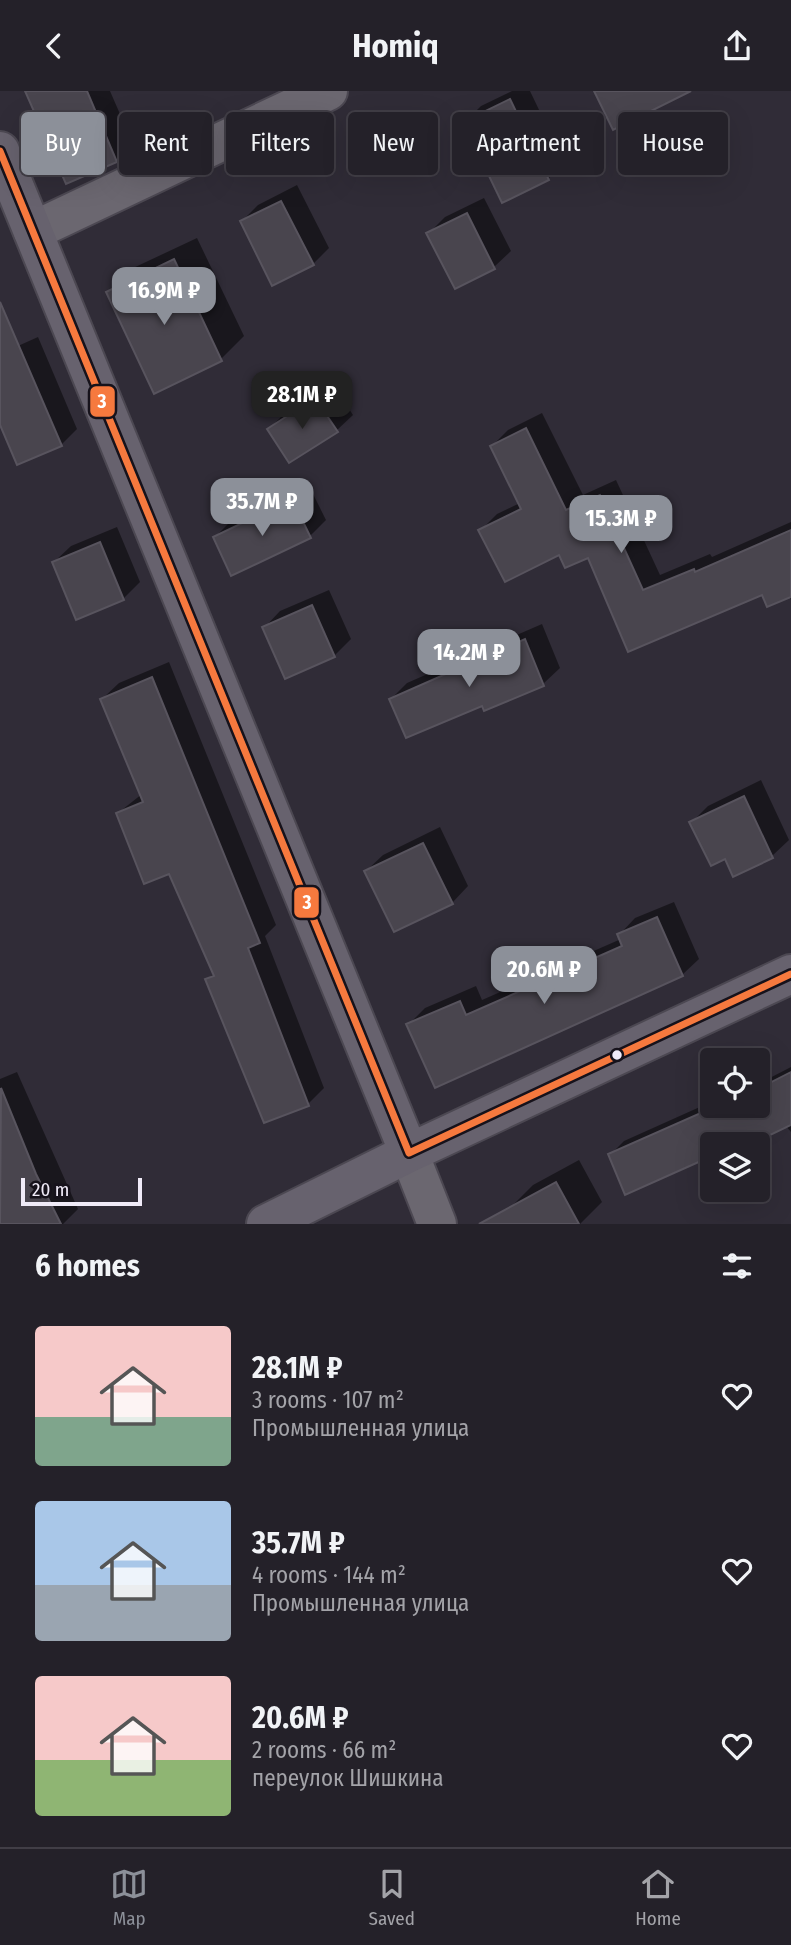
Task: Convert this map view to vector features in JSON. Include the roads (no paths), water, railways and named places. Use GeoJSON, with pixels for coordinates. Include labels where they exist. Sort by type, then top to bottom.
{"type":"FeatureCollection","features":[{"type":"Feature","properties":{"kind":"main road"},"geometry":{"type":"LineString","coordinates":[[0,151],[409,1153]]}},
{"type":"Feature","properties":{"kind":"main road"},"geometry":{"type":"LineString","coordinates":[[266,1224],[409,1153],[791,974]]}},
{"type":"Feature","properties":{"kind":"street"},"geometry":{"type":"LineString","coordinates":[[33,232],[328,91]]}},
{"type":"Feature","properties":{"kind":"street"},"geometry":{"type":"LineString","coordinates":[[409,1153],[437,1224]]}}]}
